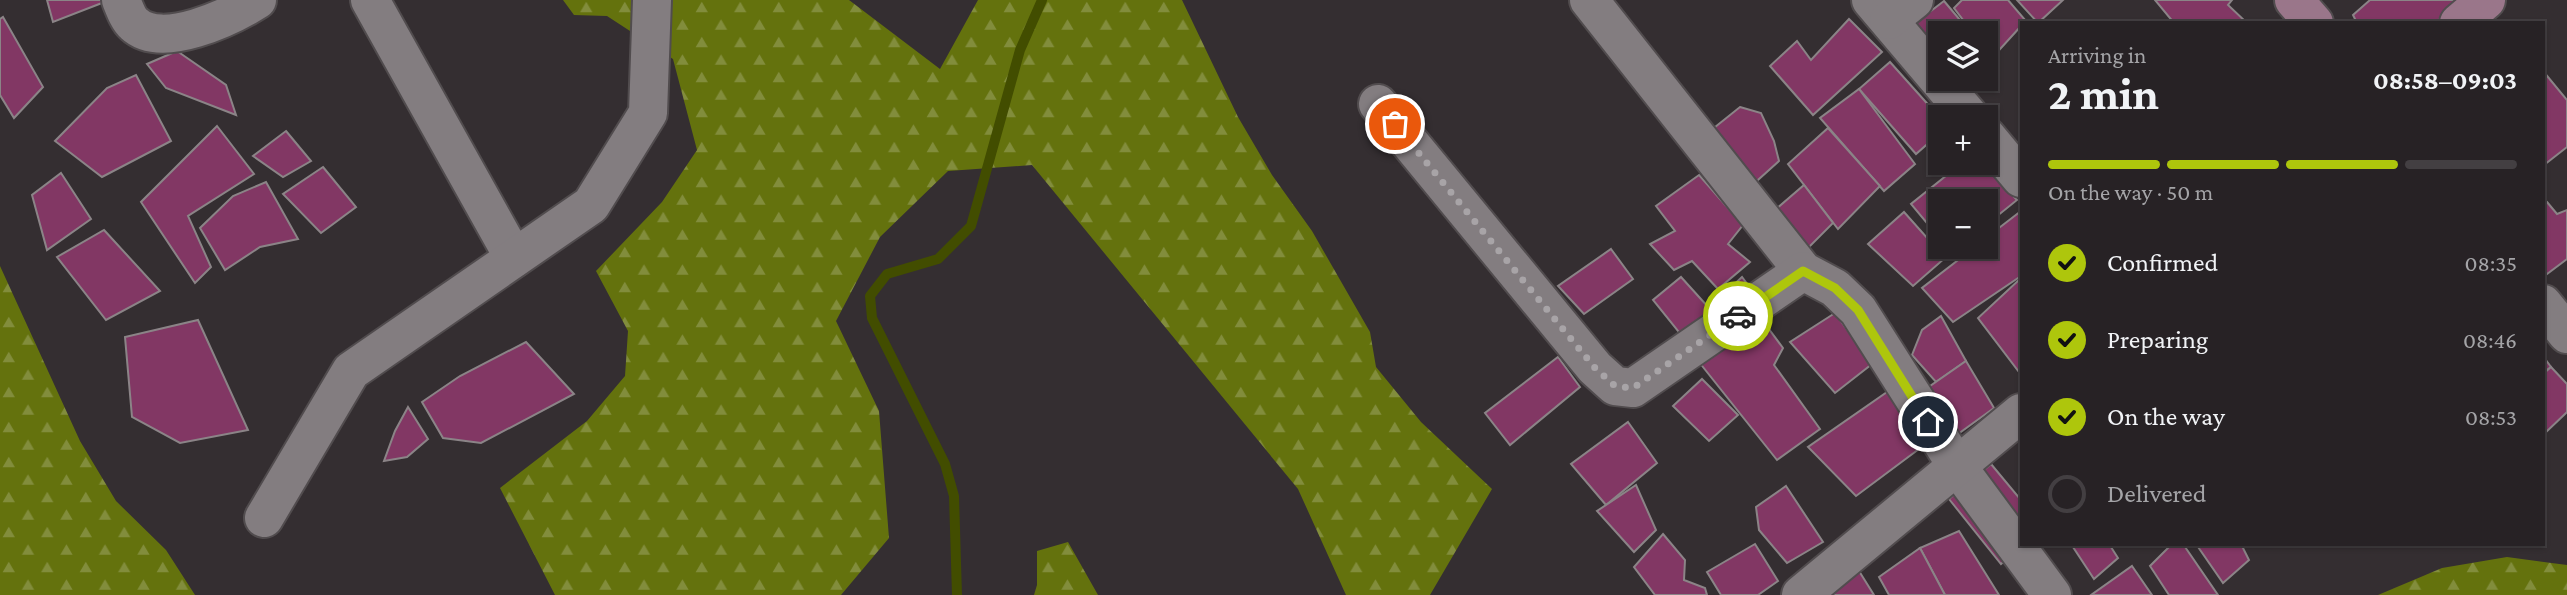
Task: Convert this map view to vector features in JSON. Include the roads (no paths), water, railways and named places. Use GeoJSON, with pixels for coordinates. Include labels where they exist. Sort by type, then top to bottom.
{"type":"FeatureCollection","features":[{"type":"Feature","properties":{"kind":"street"},"geometry":{"type":"LineString","coordinates":[[121,0],[134,24],[152,34],[183,33],[257,0]]}},
{"type":"Feature","properties":{"kind":"street"},"geometry":{"type":"LineString","coordinates":[[370,0],[514,258]]}},
{"type":"Feature","properties":{"kind":"street"},"geometry":{"type":"LineString","coordinates":[[264,518],[351,371],[591,205],[648,113],[652,0]]}},
{"type":"Feature","properties":{"kind":"street"},"geometry":{"type":"LineString","coordinates":[[1589,0],[1803,271],[1835,288],[1858,310],[1957,466],[2052,595]]}},
{"type":"Feature","properties":{"kind":"street"},"geometry":{"type":"LineString","coordinates":[[2294,0],[2312,21]]}},
{"type":"Feature","properties":{"kind":"street"},"geometry":{"type":"LineString","coordinates":[[2461,21],[2486,0]]}},
{"type":"Feature","properties":{"kind":"street"},"geometry":{"type":"LineString","coordinates":[[1891,7],[1961,105]]}},
{"type":"Feature","properties":{"kind":"street"},"geometry":{"type":"LineString","coordinates":[[1378,104],[1595,368],[1615,386],[1633,388],[1803,271]]}},
{"type":"Feature","properties":{"kind":"street"},"geometry":{"type":"LineString","coordinates":[[1998,150],[2020,177]]}},
{"type":"Feature","properties":{"kind":"street"},"geometry":{"type":"LineString","coordinates":[[1816,590],[2020,414]]}},
{"type":"Feature","properties":{"kind":"waterway"},"geometry":{"type":"LineString","coordinates":[[957,595],[954,496],[945,464],[872,318],[870,296],[887,274],[938,259],[971,226],[1020,50],[1042,0]]}}]}
